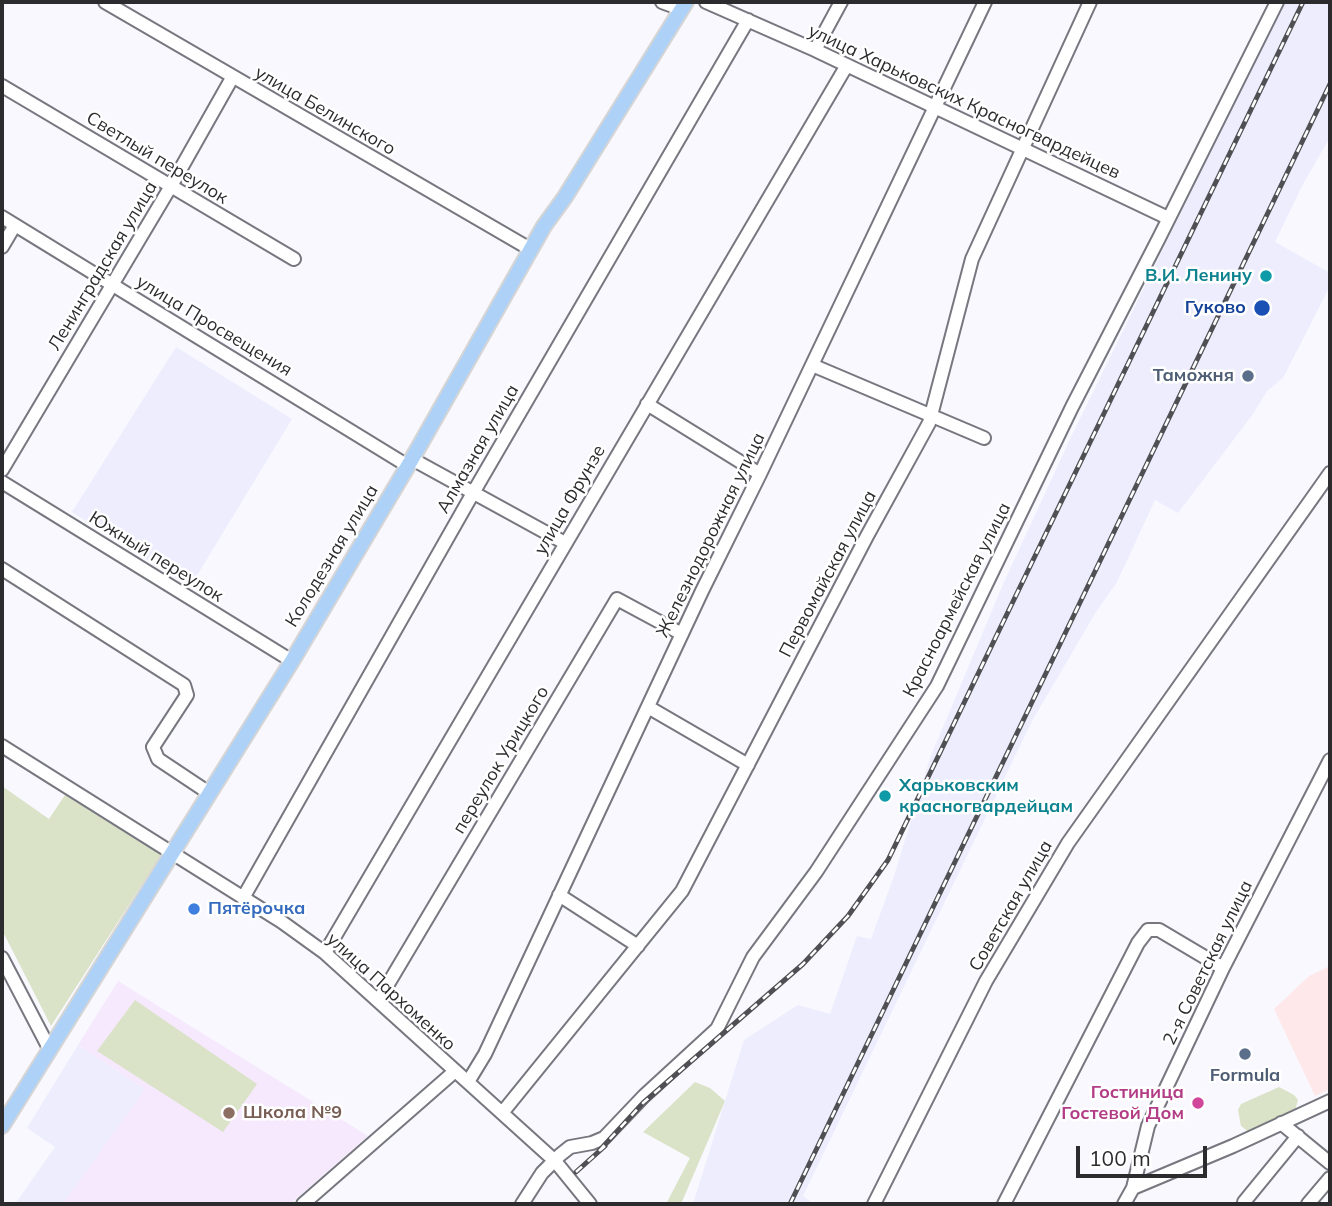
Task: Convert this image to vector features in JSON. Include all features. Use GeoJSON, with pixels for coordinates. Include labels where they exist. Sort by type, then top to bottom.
{"type":"FeatureCollection","features":[{"type":"Feature","properties":{"kind":"main road","name":"Колодезная улица"},"geometry":{"type":"LineString","coordinates":[[2,1126],[292,661],[410,462],[530,249],[683,6]]}},
{"type":"Feature","properties":{"kind":"street","name":"улица Белинского"},"geometry":{"type":"LineString","coordinates":[[105,2],[530,249]]}},
{"type":"Feature","properties":{"kind":"street"},"geometry":{"type":"LineString","coordinates":[[662,2],[683,6]]}},
{"type":"Feature","properties":{"kind":"street","name":"улица Харьковских Красногвардейцев"},"geometry":{"type":"LineString","coordinates":[[706,2],[815,50],[1168,218]]}},
{"type":"Feature","properties":{"kind":"street"},"geometry":{"type":"LineString","coordinates":[[815,50],[841,2]]}},
{"type":"Feature","properties":{"kind":"street","name":"Железнодорожная улица"},"geometry":{"type":"LineString","coordinates":[[468,1082],[485,1054],[682,634],[985,2]]}},
{"type":"Feature","properties":{"kind":"street","name":"Первомайская улица"},"geometry":{"type":"LineString","coordinates":[[502,1113],[682,891],[931,415],[972,259],[1090,2]]}},
{"type":"Feature","properties":{"kind":"street","name":"Красноармейская улица"},"geometry":{"type":"LineString","coordinates":[[522,1204],[542,1172],[570,1147],[604,1138],[644,1096],[717,1029],[753,957],[816,872],[937,686],[1072,407],[1277,2]]}},
{"type":"Feature","properties":{"kind":"street","name":"Алмазная улица"},"geometry":{"type":"LineString","coordinates":[[243,898],[472,493],[748,20]]}},
{"type":"Feature","properties":{"kind":"street","name":"улица Фрунзе"},"geometry":{"type":"LineString","coordinates":[[325,953],[847,65]]}},
{"type":"Feature","properties":{"kind":"street","name":"Ленинградская улица"},"geometry":{"type":"LineString","coordinates":[[2,470],[113,285],[232,78]]}},
{"type":"Feature","properties":{"kind":"street","name":"Светлый переулок"},"geometry":{"type":"LineString","coordinates":[[2,86],[295,259]]}},
{"type":"Feature","properties":{"kind":"street","name":"улица Просвещения"},"geometry":{"type":"LineString","coordinates":[[2,217],[410,462],[565,543]]}},
{"type":"Feature","properties":{"kind":"street"},"geometry":{"type":"LineString","coordinates":[[2,247],[15,225]]}},
{"type":"Feature","properties":{"kind":"street"},"geometry":{"type":"LineString","coordinates":[[812,365],[984,439]]}},
{"type":"Feature","properties":{"kind":"street"},"geometry":{"type":"LineString","coordinates":[[647,404],[760,474]]}},
{"type":"Feature","properties":{"kind":"street","name":"Советская улица"},"geometry":{"type":"LineString","coordinates":[[874,1204],[986,981],[1068,843],[1330,473]]}},
{"type":"Feature","properties":{"kind":"street","name":"Южный переулок"},"geometry":{"type":"LineString","coordinates":[[2,482],[292,661]]}},
{"type":"Feature","properties":{"kind":"street"},"geometry":{"type":"LineString","coordinates":[[2,569],[184,685],[187,695],[153,747],[158,760],[209,793]]}},
{"type":"Feature","properties":{"kind":"street","name":"переулок Урицкого"},"geometry":{"type":"LineString","coordinates":[[378,1001],[617,599],[682,634]]}},
{"type":"Feature","properties":{"kind":"street"},"geometry":{"type":"LineString","coordinates":[[648,707],[748,765]]}},
{"type":"Feature","properties":{"kind":"street","name":"улица Пархоменко"},"geometry":{"type":"LineString","coordinates":[[2,746],[325,953],[555,1161],[590,1204]]}},
{"type":"Feature","properties":{"kind":"street","name":"2-я Советская улица"},"geometry":{"type":"LineString","coordinates":[[1124,1204],[1133,1188],[1148,1126],[1223,968],[1330,760]]}},
{"type":"Feature","properties":{"kind":"street"},"geometry":{"type":"LineString","coordinates":[[559,895],[638,946]]}},
{"type":"Feature","properties":{"kind":"street"},"geometry":{"type":"LineString","coordinates":[[1004,1204],[1138,943],[1148,930],[1159,930],[1223,968]]}},
{"type":"Feature","properties":{"kind":"street"},"geometry":{"type":"LineString","coordinates":[[2,958],[50,1050]]}},
{"type":"Feature","properties":{"kind":"street"},"geometry":{"type":"LineString","coordinates":[[303,1204],[454,1072]]}},
{"type":"Feature","properties":{"kind":"street"},"geometry":{"type":"LineString","coordinates":[[1133,1188],[1330,1101]]}},
{"type":"Feature","properties":{"kind":"street"},"geometry":{"type":"LineString","coordinates":[[1281,1123],[1330,1163]]}},
{"type":"Feature","properties":{"kind":"street"},"geometry":{"type":"LineString","coordinates":[[1244,1202],[1298,1136]]}},
{"type":"Feature","properties":{"kind":"street"},"geometry":{"type":"LineString","coordinates":[[1308,1204],[1330,1178]]}},
{"type":"Feature","properties":{"kind":"shaded area"},"geometry":{"type":"Polygon","coordinates":[[[1284,2],[1330,2],[1330,137],[1275,242],[1330,273],[1330,286],[1283,378],[1267,391],[1253,414],[1178,513],[1155,500],[1117,582],[1096,612],[1032,721],[803,1196],[810,1204],[693,1204],[744,1040],[798,1005],[830,1014],[857,936],[871,939],[894,876],[930,758],[1004,582],[1071,437],[1284,2]]]}},
{"type":"Feature","properties":{"kind":"shaded area"},"geometry":{"type":"Polygon","coordinates":[[[176,347],[292,419],[190,587],[72,512],[176,347]]]}},
{"type":"Feature","properties":{"kind":"shaded area"},"geometry":{"type":"Polygon","coordinates":[[[1330,966],[1330,1089],[1315,1096],[1274,1009],[1309,976],[1330,966]]]}},
{"type":"Feature","properties":{"kind":"shaded area","name":"Школа №9"},"geometry":{"type":"Polygon","coordinates":[[[118,981],[368,1136],[290,1204],[63,1204],[145,1089],[78,1045],[118,981]]]}},
{"type":"Feature","properties":{"kind":"shaded area"},"geometry":{"type":"Polygon","coordinates":[[[78,1045],[145,1089],[63,1204],[15,1204],[55,1147],[27,1128],[78,1045]]]}},
{"type":"Feature","properties":{"kind":"green space"},"geometry":{"type":"Polygon","coordinates":[[[2,786],[49,819],[65,795],[161,855],[51,1026],[2,930],[2,786]]]}},
{"type":"Feature","properties":{"kind":"green space"},"geometry":{"type":"Polygon","coordinates":[[[135,1000],[257,1084],[223,1132],[97,1051],[135,1000]]]}},
{"type":"Feature","properties":{"kind":"green space"},"geometry":{"type":"Polygon","coordinates":[[[695,1082],[710,1088],[725,1101],[681,1204],[666,1204],[690,1158],[643,1132],[695,1082]]]}},
{"type":"Feature","properties":{"kind":"green space"},"geometry":{"type":"Polygon","coordinates":[[[1279,1087],[1298,1100],[1294,1114],[1250,1133],[1241,1126],[1238,1110],[1241,1104],[1279,1087]]]}},
{"type":"Feature","properties":{"kind":"railway"},"geometry":{"type":"LineString","coordinates":[[599,1151],[643,1103],[803,964],[848,916],[888,860],[1303,2]]}},
{"type":"Feature","properties":{"kind":"railway"},"geometry":{"type":"LineString","coordinates":[[790,1204],[1330,84]]}},
{"type":"Feature","properties":{"kind":"railway"},"geometry":{"type":"LineString","coordinates":[[576,1172],[605,1146]]}},
{"type":"Feature","properties":{"kind":"place","name":"В.И. Ленину"},"geometry":{"type":"Point","coordinates":[1266,276]}},
{"type":"Feature","properties":{"kind":"place","name":"Гуково"},"geometry":{"type":"Point","coordinates":[1262,308]}},
{"type":"Feature","properties":{"kind":"place","name":"Таможня"},"geometry":{"type":"Point","coordinates":[1248,376]}},
{"type":"Feature","properties":{"kind":"place","name":"Харьковским красногвардейцам"},"geometry":{"type":"Point","coordinates":[885,796]}},
{"type":"Feature","properties":{"kind":"place","name":"Пятёрочка"},"geometry":{"type":"Point","coordinates":[194,909]}},
{"type":"Feature","properties":{"kind":"place","name":"Formula"},"geometry":{"type":"Point","coordinates":[1245,1054]}},
{"type":"Feature","properties":{"kind":"place","name":"Гостиница Гостевой Дом"},"geometry":{"type":"Point","coordinates":[1198,1103]}},
{"type":"Feature","properties":{"kind":"place","name":"Школа №9"},"geometry":{"type":"Point","coordinates":[229,1113]}}]}
